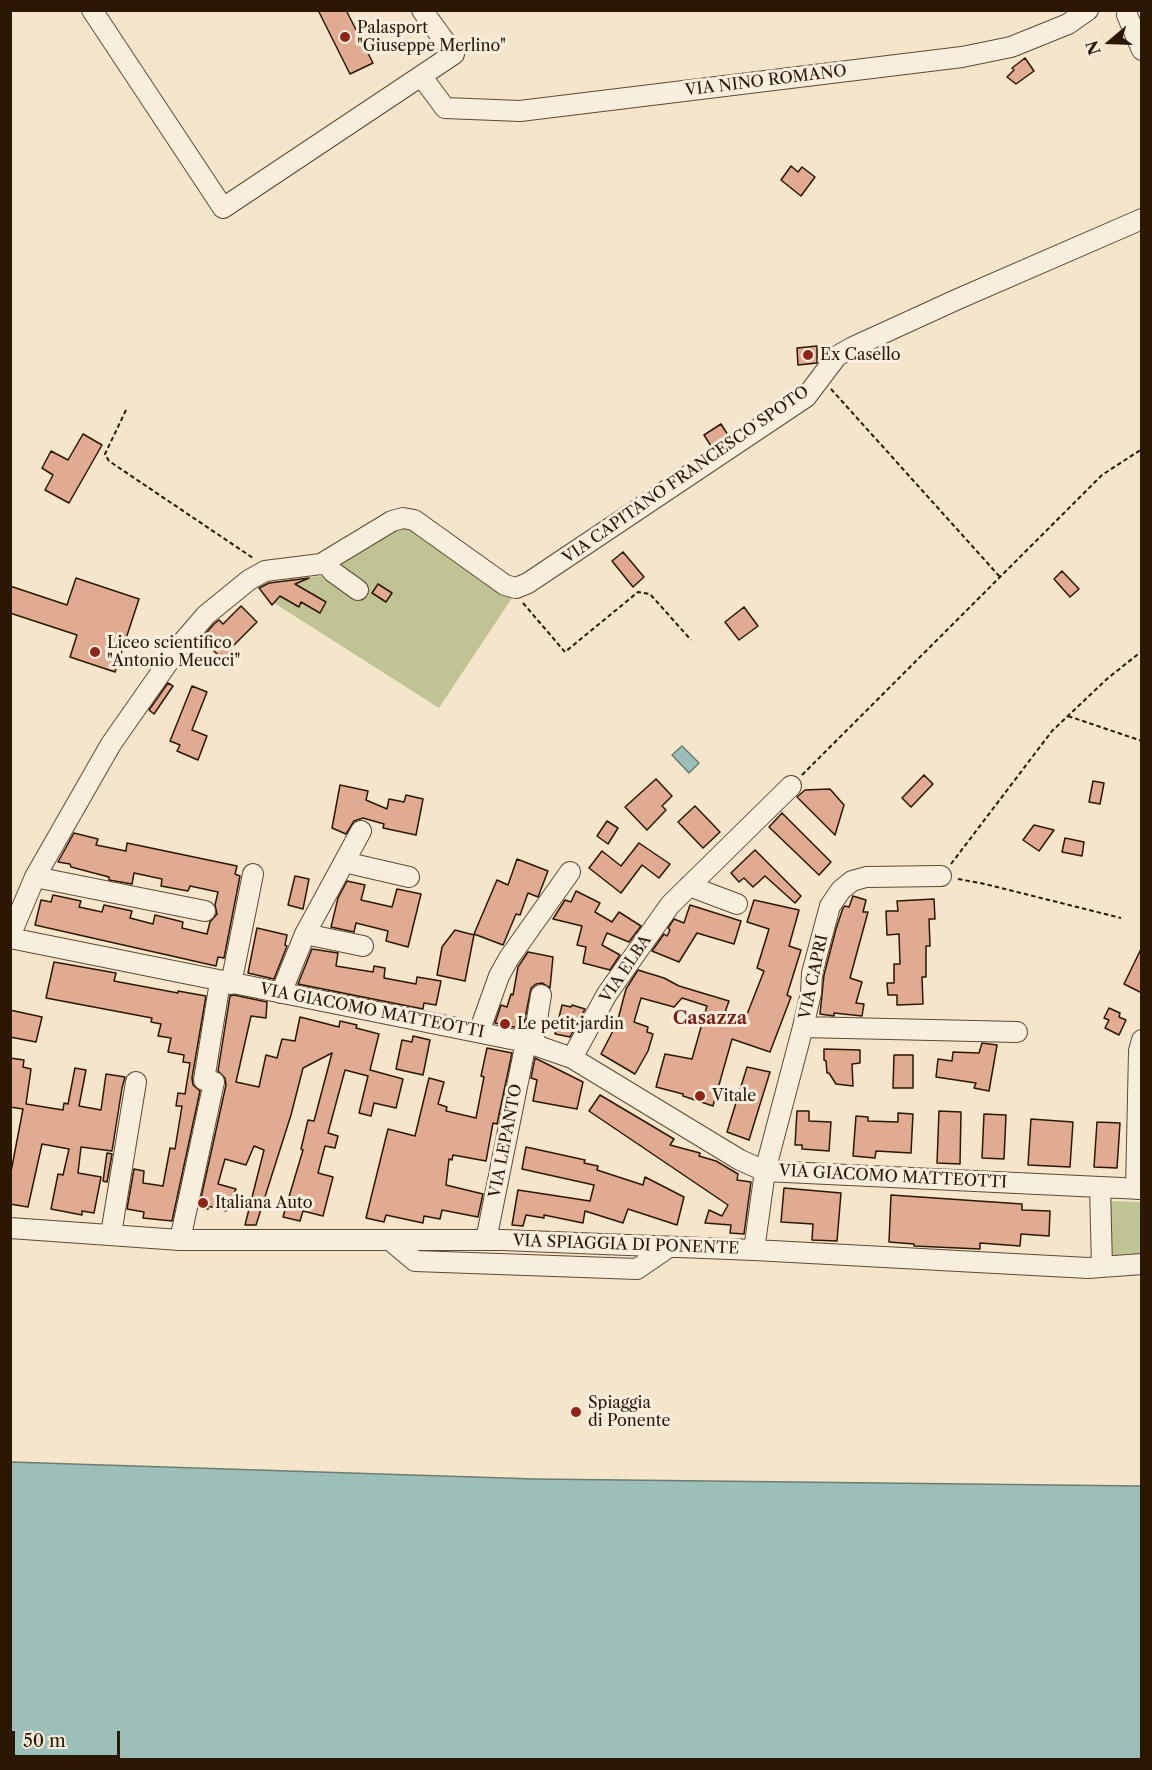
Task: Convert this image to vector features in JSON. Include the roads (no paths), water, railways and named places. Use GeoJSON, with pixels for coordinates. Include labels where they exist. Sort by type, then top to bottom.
{"type":"FeatureCollection","features":[{"type":"Feature","properties":{"kind":"street"},"geometry":{"type":"LineString","coordinates":[[92,10],[223,208],[454,54],[422,10]]}},
{"type":"Feature","properties":{"kind":"street","name":"VIA NINO ROMANO"},"geometry":{"type":"LineString","coordinates":[[422,76],[445,108],[520,111],[962,57],[1011,47],[1068,24],[1088,10]]}},
{"type":"Feature","properties":{"kind":"street"},"geometry":{"type":"LineString","coordinates":[[1127,15],[1142,50]]}},
{"type":"Feature","properties":{"kind":"street","name":"VIA CAPITANO FRANCESCO SPOTO"},"geometry":{"type":"LineString","coordinates":[[325,562],[392,521],[403,518],[414,520],[505,585],[516,588],[528,584],[806,397],[837,356],[1142,219]]}},
{"type":"Feature","properties":{"kind":"street"},"geometry":{"type":"LineString","coordinates":[[10,937],[35,877],[111,744],[181,644],[206,615],[249,580],[265,571],[325,562],[333,572],[358,590]]}},
{"type":"Feature","properties":{"kind":"street","name":"VIA ELBA"},"geometry":{"type":"LineString","coordinates":[[572,1058],[607,994],[670,905],[791,786]]}},
{"type":"Feature","properties":{"kind":"street"},"geometry":{"type":"LineString","coordinates":[[281,993],[305,933],[361,831]]}},
{"type":"Feature","properties":{"kind":"street"},"geometry":{"type":"LineString","coordinates":[[344,862],[409,877]]}},
{"type":"Feature","properties":{"kind":"street"},"geometry":{"type":"LineString","coordinates":[[475,1032],[509,958],[570,872]]}},
{"type":"Feature","properties":{"kind":"street"},"geometry":{"type":"LineString","coordinates":[[180,1240],[214,1083],[204,1080],[225,983],[253,874]]}},
{"type":"Feature","properties":{"kind":"street","name":"VIA CAPRI"},"geometry":{"type":"LineString","coordinates":[[754,1250],[765,1171],[803,1028],[811,993],[812,973],[830,906],[841,890],[852,881],[866,877],[941,876]]}},
{"type":"Feature","properties":{"kind":"street"},"geometry":{"type":"LineString","coordinates":[[35,877],[205,911]]}},
{"type":"Feature","properties":{"kind":"street"},"geometry":{"type":"LineString","coordinates":[[689,886],[738,904]]}},
{"type":"Feature","properties":{"kind":"street"},"geometry":{"type":"LineString","coordinates":[[475,1032],[474,1018],[502,955],[541,902]]}},
{"type":"Feature","properties":{"kind":"street"},"geometry":{"type":"LineString","coordinates":[[305,933],[363,946]]}},
{"type":"Feature","properties":{"kind":"street","name":"VIA GIACOMO MATTEOTTI"},"geometry":{"type":"LineString","coordinates":[[10,937],[225,983],[529,1043],[572,1058],[740,1160],[765,1171],[1139,1189],[1139,1051],[1142,1040]]}},
{"type":"Feature","properties":{"kind":"street","name":"VIA LEPANTO"},"geometry":{"type":"LineString","coordinates":[[486,1240],[541,995]]}},
{"type":"Feature","properties":{"kind":"street","name":"VIA CAPRI"},"geometry":{"type":"LineString","coordinates":[[803,1028],[1017,1032]]}},
{"type":"Feature","properties":{"kind":"street"},"geometry":{"type":"LineString","coordinates":[[111,1234],[136,1082]]}},
{"type":"Feature","properties":{"kind":"street"},"geometry":{"type":"LineString","coordinates":[[1100,1187],[1102,1268]]}},
{"type":"Feature","properties":{"kind":"street","name":"VIA SPIAGGIA DI PONENTE"},"geometry":{"type":"LineString","coordinates":[[10,1228],[180,1240],[486,1240],[754,1250],[1102,1268],[1142,1264]]}},
{"type":"Feature","properties":{"kind":"street"},"geometry":{"type":"LineString","coordinates":[[390,1239],[415,1262],[626,1269],[638,1269],[669,1247]]}},
{"type":"Feature","properties":{"kind":"water"},"geometry":{"type":"Polygon","coordinates":[[[682,746],[699,763],[689,773],[672,755],[682,746]]]}},
{"type":"Feature","properties":{"kind":"water"},"geometry":{"type":"Polygon","coordinates":[[[11,1462],[535,1479],[1141,1486],[1141,1759],[11,1759],[11,1462]]]}},
{"type":"Feature","properties":{"kind":"place","name":"Palasport \"Giuseppe Merlino\""},"geometry":{"type":"Point","coordinates":[345,37]}},
{"type":"Feature","properties":{"kind":"place","name":"Ex Casello"},"geometry":{"type":"Point","coordinates":[808,355]}},
{"type":"Feature","properties":{"kind":"place","name":"Liceo scientifico \"Antonio Meucci\""},"geometry":{"type":"Point","coordinates":[95,652]}},
{"type":"Feature","properties":{"kind":"place","name":"Le petit jardin"},"geometry":{"type":"Point","coordinates":[505,1024]}},
{"type":"Feature","properties":{"kind":"place","name":"Vitale"},"geometry":{"type":"Point","coordinates":[700,1096]}},
{"type":"Feature","properties":{"kind":"place","name":"Italiana Auto"},"geometry":{"type":"Point","coordinates":[203,1203]}},
{"type":"Feature","properties":{"kind":"place","name":"Spiaggia di Ponente"},"geometry":{"type":"Point","coordinates":[576,1412]}},
{"type":"Feature","properties":{"kind":"district","name":"Casazza"},"geometry":{"type":"Point","coordinates":[710,1019]}}]}
